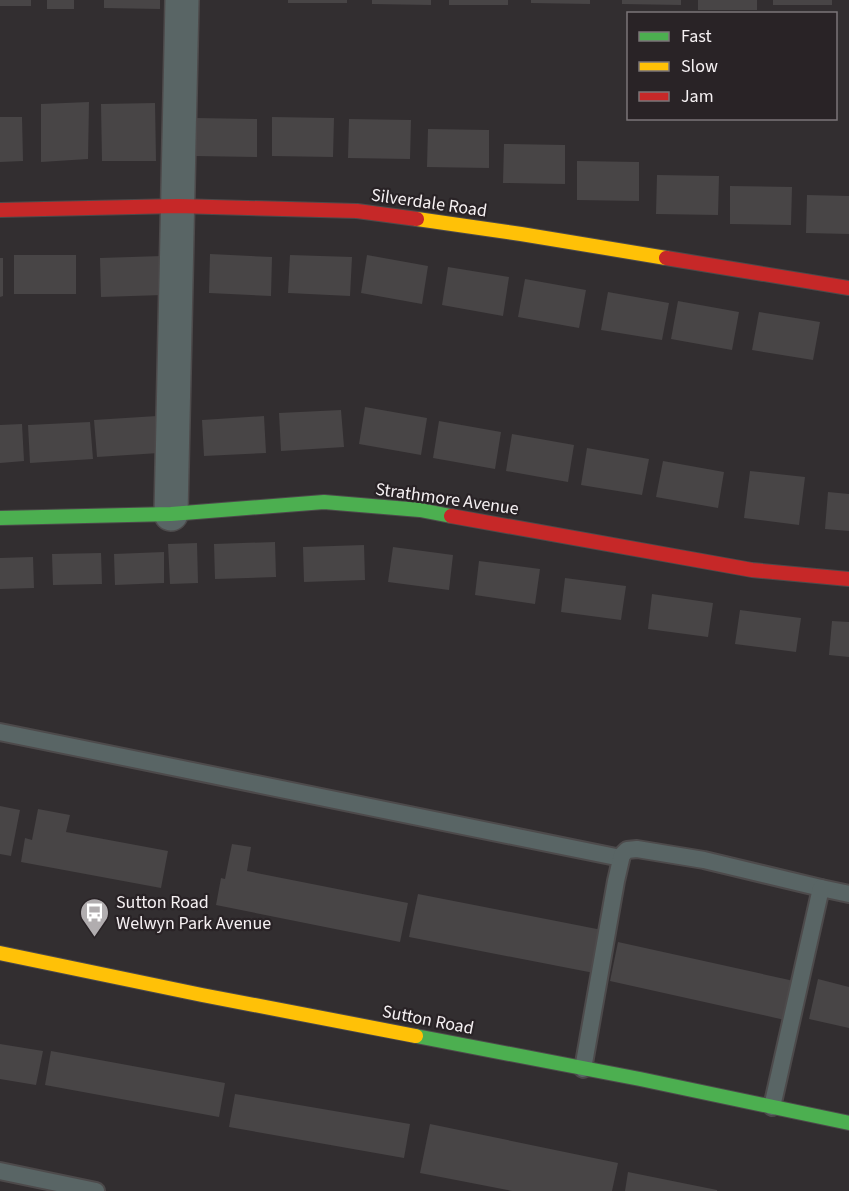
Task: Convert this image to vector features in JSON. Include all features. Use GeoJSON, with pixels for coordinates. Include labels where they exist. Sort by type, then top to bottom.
{"type":"FeatureCollection","features":[{"type":"Feature","properties":{"kind":"street"},"geometry":{"type":"LineString","coordinates":[[171,514],[182,0]]}},
{"type":"Feature","properties":{"kind":"street","name":"Silverdale Road"},"geometry":{"type":"LineString","coordinates":[[0,210],[178,206],[357,211],[521,234],[849,288]]}},
{"type":"Feature","properties":{"kind":"street","name":"Strathmore Avenue"},"geometry":{"type":"LineString","coordinates":[[0,518],[171,514],[324,502],[420,510],[752,570],[849,579]]}},
{"type":"Feature","properties":{"kind":"street","name":"Sutton Road"},"geometry":{"type":"LineString","coordinates":[[0,953],[849,1123]]}},
{"type":"Feature","properties":{"kind":"lane"},"geometry":{"type":"LineString","coordinates":[[0,732],[621,858]]}},
{"type":"Feature","properties":{"kind":"lane"},"geometry":{"type":"LineString","coordinates":[[583,1069],[621,858],[627,850],[637,849],[704,860],[849,894]]}},
{"type":"Feature","properties":{"kind":"lane"},"geometry":{"type":"LineString","coordinates":[[772,1107],[821,888]]}},
{"type":"Feature","properties":{"kind":"lane"},"geometry":{"type":"LineString","coordinates":[[0,1171],[96,1191]]}},
{"type":"Feature","properties":{"kind":"building"},"geometry":{"type":"Polygon","coordinates":[[[0,0],[31,0],[31,6],[0,6],[0,0]]]}},
{"type":"Feature","properties":{"kind":"building"},"geometry":{"type":"Polygon","coordinates":[[[47,0],[74,0],[74,9],[47,9],[47,0]]]}},
{"type":"Feature","properties":{"kind":"building"},"geometry":{"type":"Polygon","coordinates":[[[104,0],[160,0],[160,9],[104,8],[104,0]]]}},
{"type":"Feature","properties":{"kind":"building"},"geometry":{"type":"Polygon","coordinates":[[[288,0],[347,0],[347,3],[288,3],[288,0]]]}},
{"type":"Feature","properties":{"kind":"building"},"geometry":{"type":"Polygon","coordinates":[[[372,0],[431,0],[431,5],[372,4],[372,0]]]}},
{"type":"Feature","properties":{"kind":"building"},"geometry":{"type":"Polygon","coordinates":[[[449,0],[508,0],[508,5],[449,5],[449,0]]]}},
{"type":"Feature","properties":{"kind":"building"},"geometry":{"type":"Polygon","coordinates":[[[531,0],[590,0],[590,4],[531,3],[531,0]]]}},
{"type":"Feature","properties":{"kind":"building"},"geometry":{"type":"Polygon","coordinates":[[[622,0],[681,0],[681,5],[622,4],[622,0]]]}},
{"type":"Feature","properties":{"kind":"building"},"geometry":{"type":"Polygon","coordinates":[[[698,0],[757,0],[757,10],[698,10],[698,0]]]}},
{"type":"Feature","properties":{"kind":"building"},"geometry":{"type":"Polygon","coordinates":[[[773,0],[832,0],[832,5],[773,5],[773,0]]]}},
{"type":"Feature","properties":{"kind":"building"},"geometry":{"type":"Polygon","coordinates":[[[89,102],[88,159],[41,162],[41,104],[89,102]]]}},
{"type":"Feature","properties":{"kind":"building"},"geometry":{"type":"Polygon","coordinates":[[[155,103],[156,161],[102,161],[101,104],[155,103]]]}},
{"type":"Feature","properties":{"kind":"building"},"geometry":{"type":"Polygon","coordinates":[[[0,117],[22,117],[23,161],[0,162],[0,117]]]}},
{"type":"Feature","properties":{"kind":"building"},"geometry":{"type":"Polygon","coordinates":[[[272,117],[334,118],[333,157],[272,156],[272,117]]]}},
{"type":"Feature","properties":{"kind":"building"},"geometry":{"type":"Polygon","coordinates":[[[195,118],[257,119],[257,157],[195,156],[195,118]]]}},
{"type":"Feature","properties":{"kind":"building"},"geometry":{"type":"Polygon","coordinates":[[[349,119],[411,120],[410,159],[348,158],[349,119]]]}},
{"type":"Feature","properties":{"kind":"building"},"geometry":{"type":"Polygon","coordinates":[[[428,129],[489,130],[489,168],[427,167],[428,129]]]}},
{"type":"Feature","properties":{"kind":"building"},"geometry":{"type":"Polygon","coordinates":[[[504,144],[565,145],[565,184],[503,183],[504,144]]]}},
{"type":"Feature","properties":{"kind":"building"},"geometry":{"type":"Polygon","coordinates":[[[577,161],[639,162],[639,201],[577,200],[577,161]]]}},
{"type":"Feature","properties":{"kind":"building"},"geometry":{"type":"Polygon","coordinates":[[[657,175],[719,176],[718,215],[656,214],[657,175]]]}},
{"type":"Feature","properties":{"kind":"building"},"geometry":{"type":"Polygon","coordinates":[[[730,186],[792,187],[791,225],[730,224],[730,186]]]}},
{"type":"Feature","properties":{"kind":"building"},"geometry":{"type":"Polygon","coordinates":[[[807,195],[849,196],[849,234],[806,233],[807,195]]]}},
{"type":"Feature","properties":{"kind":"building"},"geometry":{"type":"Polygon","coordinates":[[[210,254],[272,257],[271,296],[209,293],[210,254]]]}},
{"type":"Feature","properties":{"kind":"building"},"geometry":{"type":"Polygon","coordinates":[[[14,255],[76,255],[76,294],[14,294],[14,255]]]}},
{"type":"Feature","properties":{"kind":"building"},"geometry":{"type":"Polygon","coordinates":[[[290,255],[352,257],[350,296],[288,293],[290,255]]]}},
{"type":"Feature","properties":{"kind":"building"},"geometry":{"type":"Polygon","coordinates":[[[367,255],[428,266],[422,304],[361,293],[367,255]]]}},
{"type":"Feature","properties":{"kind":"building"},"geometry":{"type":"Polygon","coordinates":[[[162,256],[163,295],[101,297],[100,258],[162,256]]]}},
{"type":"Feature","properties":{"kind":"building"},"geometry":{"type":"Polygon","coordinates":[[[0,258],[3,258],[3,296],[0,297],[0,258]]]}},
{"type":"Feature","properties":{"kind":"building"},"geometry":{"type":"Polygon","coordinates":[[[448,267],[509,277],[503,316],[442,305],[448,267]]]}},
{"type":"Feature","properties":{"kind":"building"},"geometry":{"type":"Polygon","coordinates":[[[525,279],[586,290],[579,328],[518,317],[525,279]]]}},
{"type":"Feature","properties":{"kind":"building"},"geometry":{"type":"Polygon","coordinates":[[[608,292],[669,303],[662,340],[601,330],[608,292]]]}},
{"type":"Feature","properties":{"kind":"building"},"geometry":{"type":"Polygon","coordinates":[[[678,301],[739,312],[732,350],[671,339],[678,301]]]}},
{"type":"Feature","properties":{"kind":"building"},"geometry":{"type":"Polygon","coordinates":[[[759,312],[820,322],[813,360],[752,350],[759,312]]]}},
{"type":"Feature","properties":{"kind":"building"},"geometry":{"type":"Polygon","coordinates":[[[365,407],[427,418],[421,455],[359,444],[365,407]]]}},
{"type":"Feature","properties":{"kind":"building"},"geometry":{"type":"Polygon","coordinates":[[[341,410],[344,447],[281,451],[279,413],[341,410]]]}},
{"type":"Feature","properties":{"kind":"building"},"geometry":{"type":"Polygon","coordinates":[[[157,416],[159,453],[97,457],[94,420],[157,416]]]}},
{"type":"Feature","properties":{"kind":"building"},"geometry":{"type":"Polygon","coordinates":[[[264,416],[266,453],[204,456],[202,420],[264,416]]]}},
{"type":"Feature","properties":{"kind":"building"},"geometry":{"type":"Polygon","coordinates":[[[439,421],[501,432],[495,469],[433,458],[439,421]]]}},
{"type":"Feature","properties":{"kind":"building"},"geometry":{"type":"Polygon","coordinates":[[[90,422],[93,459],[30,463],[28,425],[90,422]]]}},
{"type":"Feature","properties":{"kind":"building"},"geometry":{"type":"Polygon","coordinates":[[[22,424],[24,461],[0,463],[0,425],[22,424]]]}},
{"type":"Feature","properties":{"kind":"building"},"geometry":{"type":"Polygon","coordinates":[[[512,434],[574,445],[568,482],[506,471],[512,434]]]}},
{"type":"Feature","properties":{"kind":"building"},"geometry":{"type":"Polygon","coordinates":[[[587,448],[649,459],[642,495],[581,485],[587,448]]]}},
{"type":"Feature","properties":{"kind":"building"},"geometry":{"type":"Polygon","coordinates":[[[663,461],[724,472],[718,508],[656,497],[663,461]]]}},
{"type":"Feature","properties":{"kind":"building"},"geometry":{"type":"Polygon","coordinates":[[[750,471],[805,477],[799,525],[744,518],[750,471]]]}},
{"type":"Feature","properties":{"kind":"building"},"geometry":{"type":"Polygon","coordinates":[[[828,492],[849,494],[849,531],[825,529],[828,492]]]}},
{"type":"Feature","properties":{"kind":"building"},"geometry":{"type":"Polygon","coordinates":[[[275,542],[276,577],[215,579],[214,544],[275,542]]]}},
{"type":"Feature","properties":{"kind":"building"},"geometry":{"type":"Polygon","coordinates":[[[197,543],[198,583],[170,584],[168,544],[197,543]]]}},
{"type":"Feature","properties":{"kind":"building"},"geometry":{"type":"Polygon","coordinates":[[[364,545],[365,580],[304,582],[303,547],[364,545]]]}},
{"type":"Feature","properties":{"kind":"building"},"geometry":{"type":"Polygon","coordinates":[[[393,547],[453,555],[449,590],[388,582],[393,547]]]}},
{"type":"Feature","properties":{"kind":"building"},"geometry":{"type":"Polygon","coordinates":[[[164,552],[164,583],[115,585],[114,554],[164,552]]]}},
{"type":"Feature","properties":{"kind":"building"},"geometry":{"type":"Polygon","coordinates":[[[101,553],[102,584],[53,585],[52,554],[101,553]]]}},
{"type":"Feature","properties":{"kind":"building"},"geometry":{"type":"Polygon","coordinates":[[[33,557],[34,588],[0,589],[0,558],[33,557]]]}},
{"type":"Feature","properties":{"kind":"building"},"geometry":{"type":"Polygon","coordinates":[[[479,561],[540,569],[535,604],[475,595],[479,561]]]}},
{"type":"Feature","properties":{"kind":"building"},"geometry":{"type":"Polygon","coordinates":[[[565,578],[626,586],[621,620],[561,612],[565,578]]]}},
{"type":"Feature","properties":{"kind":"building"},"geometry":{"type":"Polygon","coordinates":[[[652,594],[713,603],[708,637],[648,629],[652,594]]]}},
{"type":"Feature","properties":{"kind":"building"},"geometry":{"type":"Polygon","coordinates":[[[740,610],[801,618],[796,652],[735,644],[740,610]]]}},
{"type":"Feature","properties":{"kind":"building"},"geometry":{"type":"Polygon","coordinates":[[[832,621],[849,622],[849,657],[829,655],[832,621]]]}},
{"type":"Feature","properties":{"kind":"building"},"geometry":{"type":"Polygon","coordinates":[[[0,806],[20,810],[11,856],[0,854],[0,806]]]}},
{"type":"Feature","properties":{"kind":"building"},"geometry":{"type":"Polygon","coordinates":[[[38,809],[70,815],[66,832],[168,851],[161,888],[21,862],[25,838],[32,840],[38,809]]]}},
{"type":"Feature","properties":{"kind":"building"},"geometry":{"type":"Polygon","coordinates":[[[232,844],[251,847],[247,871],[408,903],[400,942],[216,905],[221,878],[225,879],[232,844]]]}},
{"type":"Feature","properties":{"kind":"building"},"geometry":{"type":"Polygon","coordinates":[[[418,894],[602,930],[594,973],[409,937],[418,894]]]}},
{"type":"Feature","properties":{"kind":"building"},"geometry":{"type":"Polygon","coordinates":[[[618,942],[794,981],[785,1020],[610,981],[618,942]]]}},
{"type":"Feature","properties":{"kind":"building"},"geometry":{"type":"Polygon","coordinates":[[[818,979],[849,987],[849,1028],[809,1019],[818,979]]]}},
{"type":"Feature","properties":{"kind":"building"},"geometry":{"type":"Polygon","coordinates":[[[0,1044],[43,1051],[36,1085],[0,1079],[0,1044]]]}},
{"type":"Feature","properties":{"kind":"building"},"geometry":{"type":"Polygon","coordinates":[[[51,1051],[225,1083],[219,1117],[45,1085],[51,1051]]]}},
{"type":"Feature","properties":{"kind":"building"},"geometry":{"type":"Polygon","coordinates":[[[235,1094],[410,1124],[404,1158],[229,1127],[235,1094]]]}},
{"type":"Feature","properties":{"kind":"building"},"geometry":{"type":"Polygon","coordinates":[[[430,1124],[618,1163],[612,1191],[512,1191],[420,1173],[430,1124]]]}},
{"type":"Feature","properties":{"kind":"building"},"geometry":{"type":"Polygon","coordinates":[[[628,1172],[717,1190],[717,1191],[625,1191],[628,1172]]]}},
{"type":"Feature","properties":{"kind":"traffic: fast"},"geometry":{"type":"LineString","coordinates":[[0,518],[171,514],[324,502],[420,510],[451,516]]}},
{"type":"Feature","properties":{"kind":"traffic: fast"},"geometry":{"type":"LineString","coordinates":[[416,1036],[640,1079],[849,1123]]}},
{"type":"Feature","properties":{"kind":"traffic: slow"},"geometry":{"type":"LineString","coordinates":[[417,219],[666,258]]}},
{"type":"Feature","properties":{"kind":"traffic: slow"},"geometry":{"type":"LineString","coordinates":[[0,953],[416,1036]]}},
{"type":"Feature","properties":{"kind":"traffic: jam"},"geometry":{"type":"LineString","coordinates":[[0,210],[178,206],[357,211],[417,219]]}},
{"type":"Feature","properties":{"kind":"traffic: jam"},"geometry":{"type":"LineString","coordinates":[[666,258],[849,288]]}},
{"type":"Feature","properties":{"kind":"traffic: jam"},"geometry":{"type":"LineString","coordinates":[[451,516],[752,570],[849,579]]}},
{"type":"Feature","properties":{"kind":"place","name":"Sutton Road Welwyn Park Avenue"},"geometry":{"type":"Point","coordinates":[95,938]}}]}
